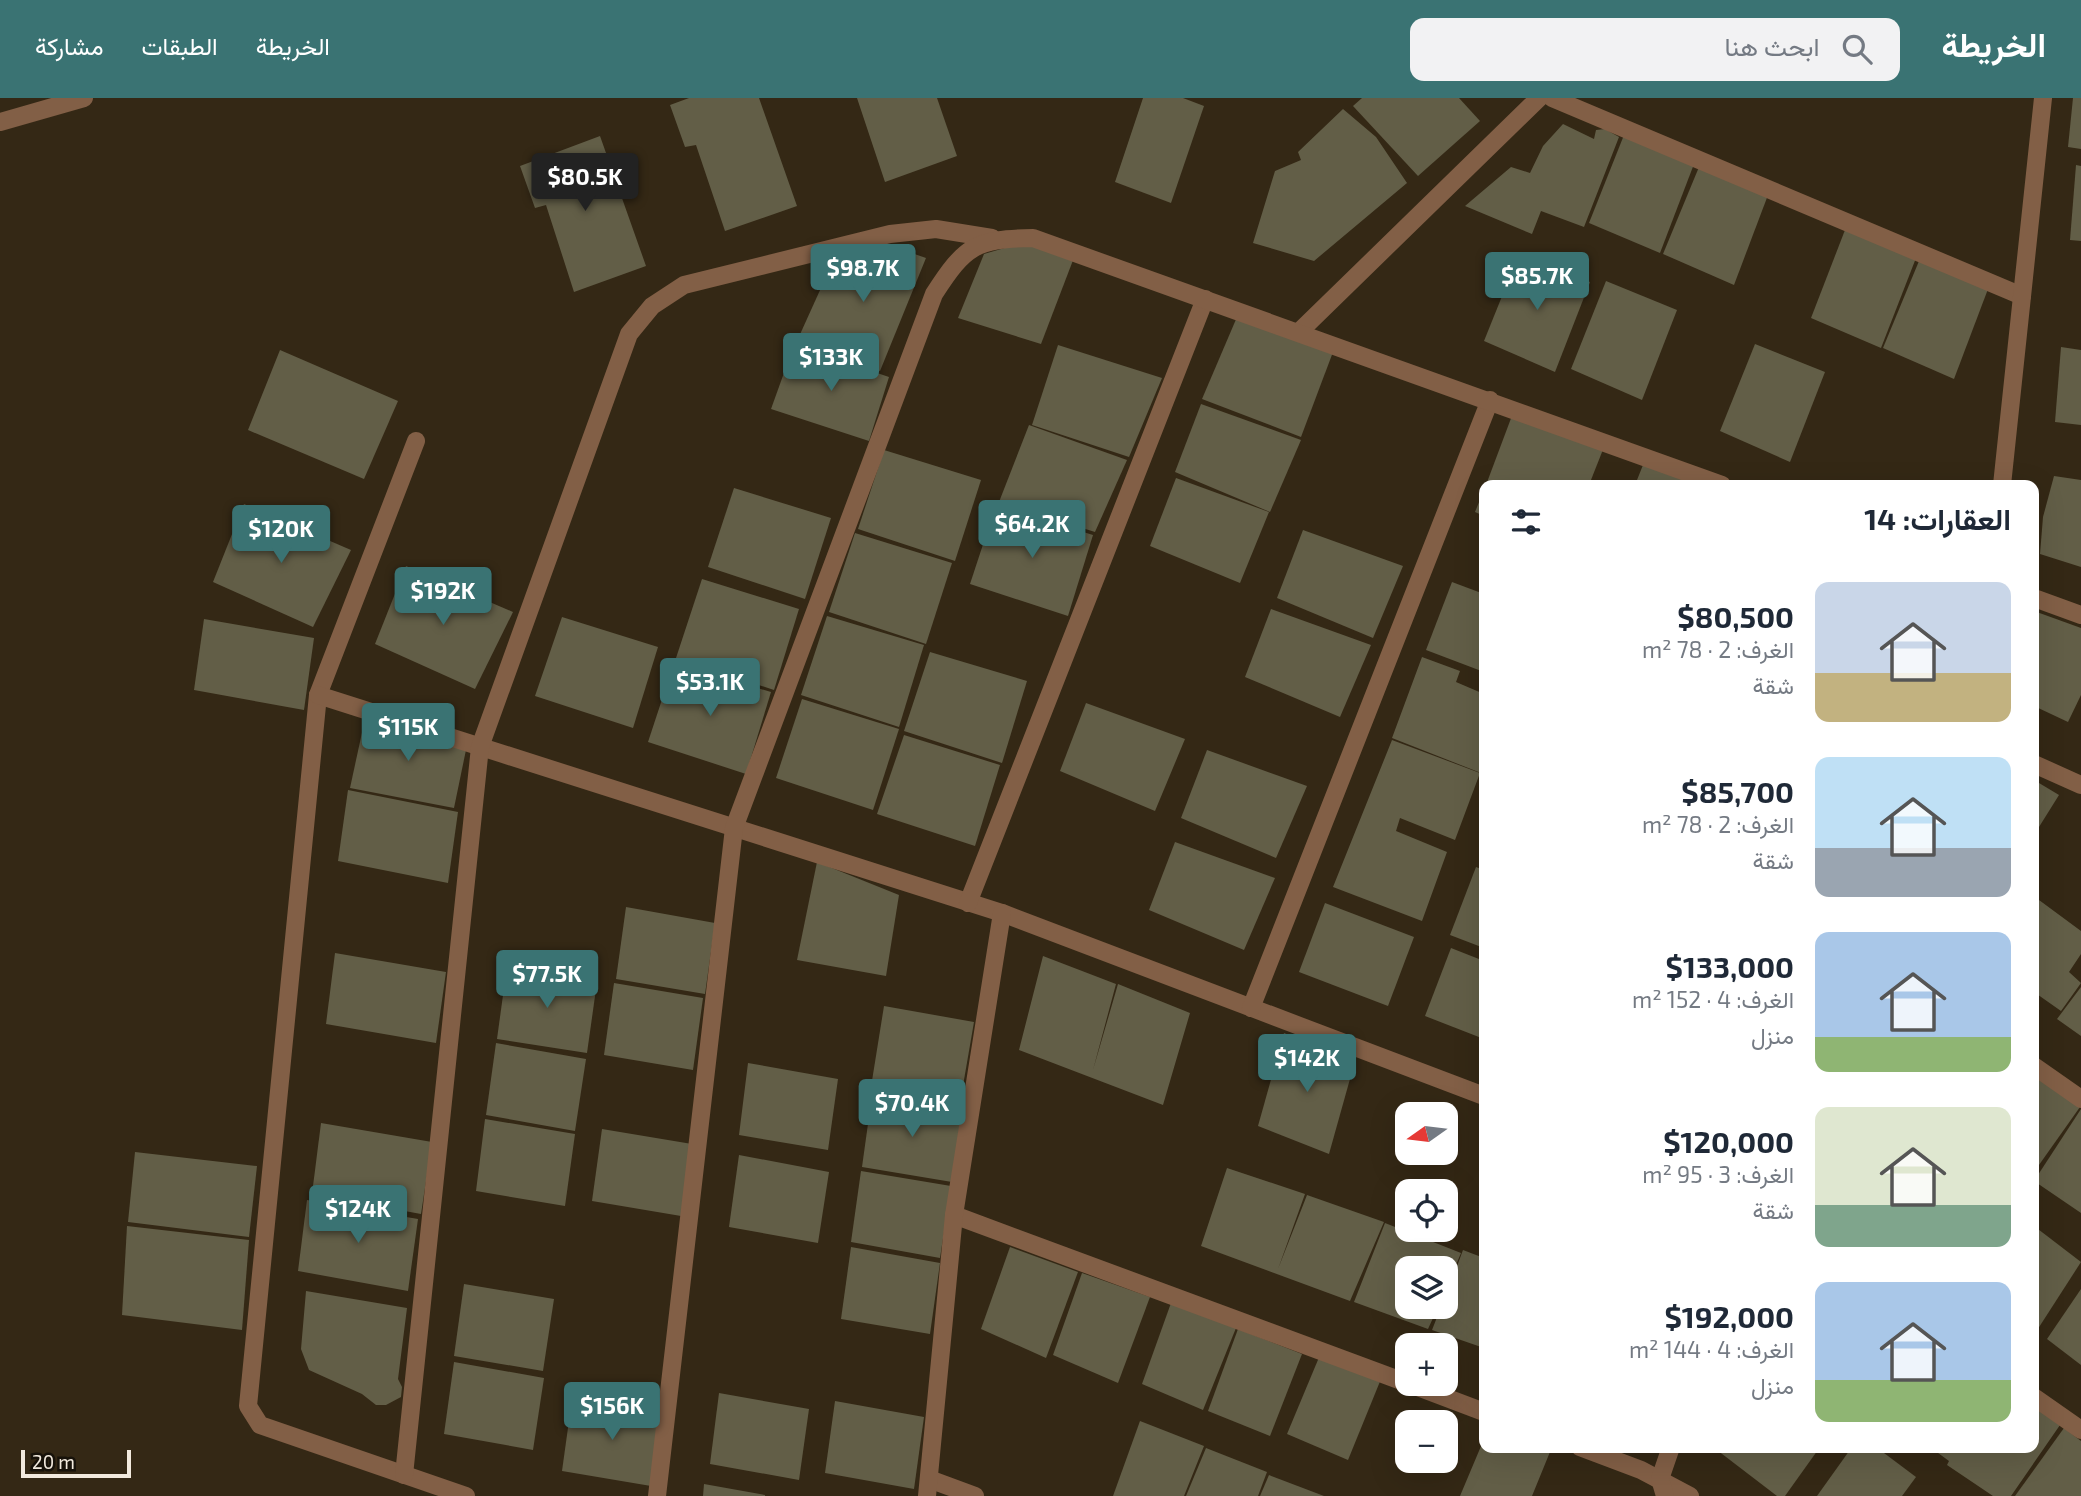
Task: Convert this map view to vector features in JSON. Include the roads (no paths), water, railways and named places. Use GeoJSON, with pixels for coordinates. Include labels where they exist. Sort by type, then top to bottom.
{"type":"FeatureCollection","features":[{"type":"Feature","properties":{"kind":"street"},"geometry":{"type":"LineString","coordinates":[[0,122],[84,98]]}},
{"type":"Feature","properties":{"kind":"street"},"geometry":{"type":"LineString","coordinates":[[1299,332],[1539,98]]}},
{"type":"Feature","properties":{"kind":"street"},"geometry":{"type":"LineString","coordinates":[[1552,98],[2022,296]]}},
{"type":"Feature","properties":{"kind":"street"},"geometry":{"type":"LineString","coordinates":[[2004,480],[2043,98]]}},
{"type":"Feature","properties":{"kind":"street"},"geometry":{"type":"LineString","coordinates":[[404,1475],[480,747],[629,334],[652,306],[684,285],[890,234],[936,229],[992,238],[1033,238],[1708,480]]}},
{"type":"Feature","properties":{"kind":"street"},"geometry":{"type":"LineString","coordinates":[[657,1496],[734,828],[934,294],[956,259],[992,238]]}},
{"type":"Feature","properties":{"kind":"street"},"geometry":{"type":"LineString","coordinates":[[968,903],[1205,299]]}},
{"type":"Feature","properties":{"kind":"street"},"geometry":{"type":"LineString","coordinates":[[1251,1007],[1490,400]]}},
{"type":"Feature","properties":{"kind":"street"},"geometry":{"type":"LineString","coordinates":[[416,440],[318,695],[248,1406],[260,1425],[466,1496]]}},
{"type":"Feature","properties":{"kind":"street"},"geometry":{"type":"LineString","coordinates":[[2039,600],[2081,615]]}},
{"type":"Feature","properties":{"kind":"street"},"geometry":{"type":"LineString","coordinates":[[318,695],[1002,913],[1479,1094]]}},
{"type":"Feature","properties":{"kind":"street"},"geometry":{"type":"LineString","coordinates":[[2039,766],[2081,785]]}},
{"type":"Feature","properties":{"kind":"street"},"geometry":{"type":"LineString","coordinates":[[975,1496],[928,1488],[954,1215],[1002,913]]}},
{"type":"Feature","properties":{"kind":"street"},"geometry":{"type":"LineString","coordinates":[[2039,1069],[2081,1098]]}},
{"type":"Feature","properties":{"kind":"street"},"geometry":{"type":"LineString","coordinates":[[954,1215],[1395,1379]]}},
{"type":"Feature","properties":{"kind":"street"},"geometry":{"type":"LineString","coordinates":[[1441,1396],[1479,1410]]}},
{"type":"Feature","properties":{"kind":"street"},"geometry":{"type":"LineString","coordinates":[[2039,1401],[2081,1430]]}},
{"type":"Feature","properties":{"kind":"street"},"geometry":{"type":"LineString","coordinates":[[1592,1453],[1662,1488],[1690,1496]]}},
{"type":"Feature","properties":{"kind":"street"},"geometry":{"type":"LineString","coordinates":[[1662,1488],[1670,1453]]}}]}
